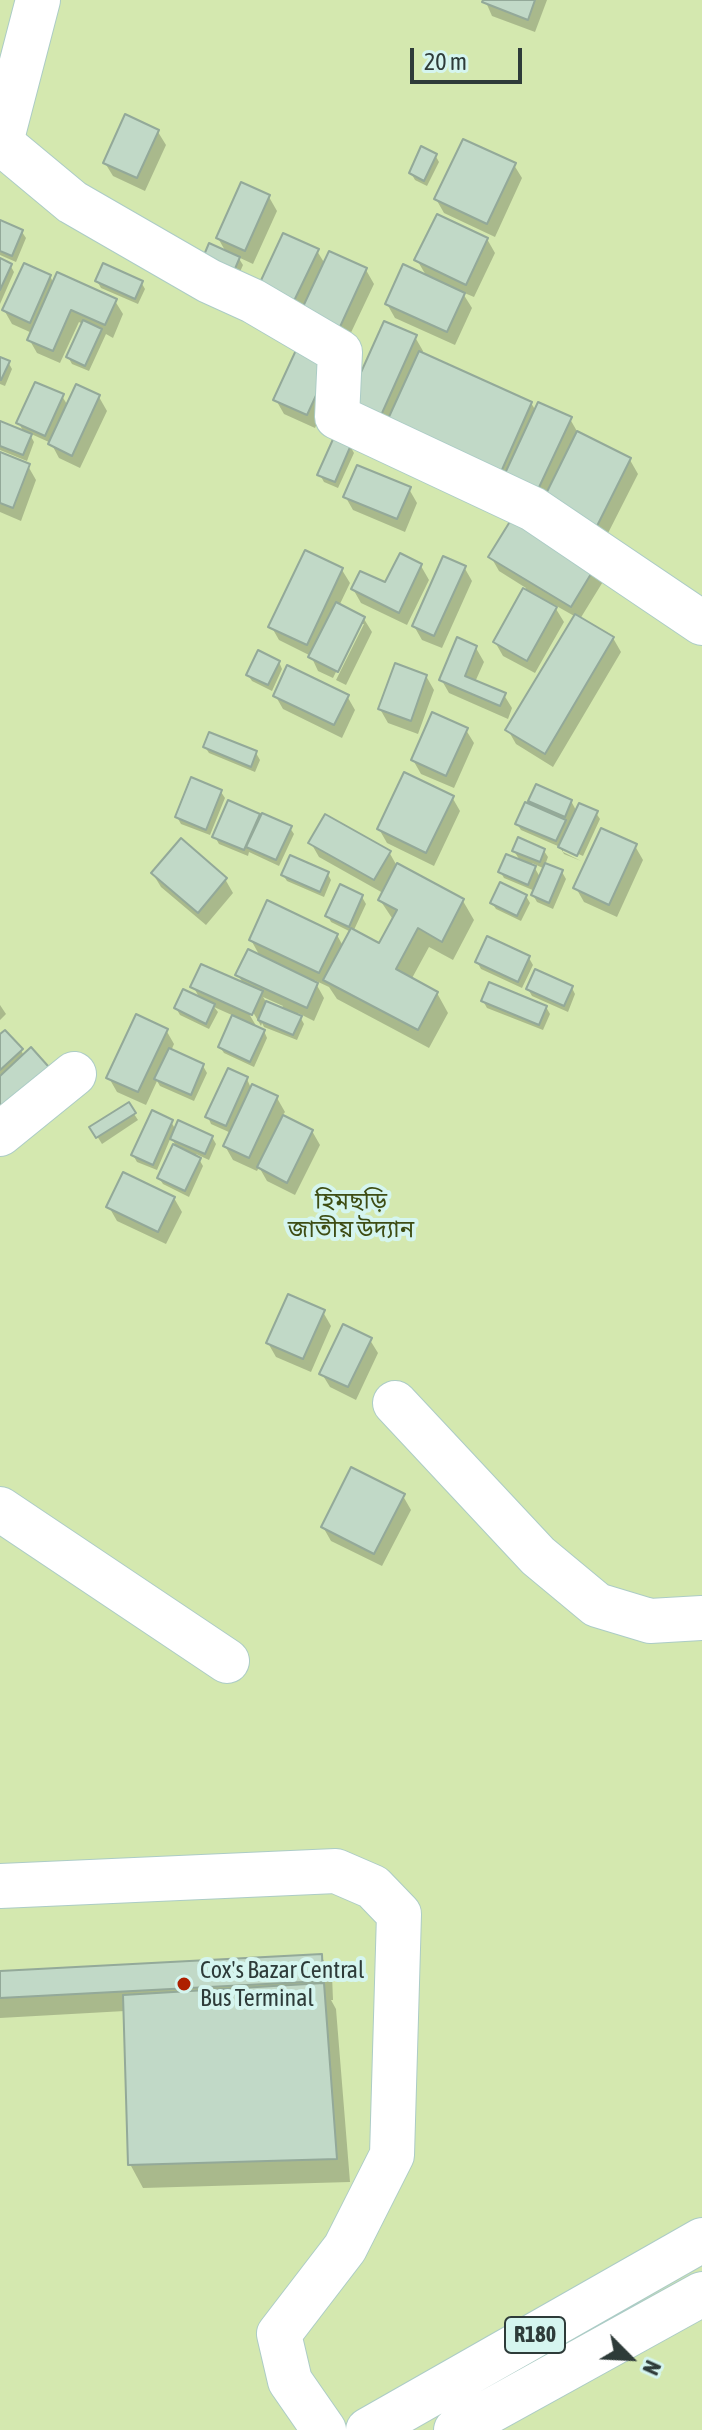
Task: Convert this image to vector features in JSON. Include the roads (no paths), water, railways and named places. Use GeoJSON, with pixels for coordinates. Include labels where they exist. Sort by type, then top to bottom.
{"type":"FeatureCollection","features":[{"type":"Feature","properties":{"kind":"main road"},"geometry":{"type":"LineString","coordinates":[[38,0],[0,145],[72,202],[340,352],[337,417],[533,509],[702,623]]}},
{"type":"Feature","properties":{"kind":"main road"},"geometry":{"type":"LineString","coordinates":[[0,1134],[74,1074]]}},
{"type":"Feature","properties":{"kind":"main road"},"geometry":{"type":"LineString","coordinates":[[395,1403],[538,1556],[597,1605],[650,1621],[702,1618]]}},
{"type":"Feature","properties":{"kind":"main road"},"geometry":{"type":"LineString","coordinates":[[0,1509],[227,1661]]}},
{"type":"Feature","properties":{"kind":"main road"},"geometry":{"type":"LineString","coordinates":[[0,1886],[336,1871],[373,1887],[399,1914],[392,2155],[345,2248],[279,2334],[290,2381],[324,2430]]}},
{"type":"Feature","properties":{"kind":"main road","name":"R180"},"geometry":{"type":"LineString","coordinates":[[368,2430],[702,2240]]}},
{"type":"Feature","properties":{"kind":"main road","name":"R180"},"geometry":{"type":"LineString","coordinates":[[456,2430],[702,2294]]}},
{"type":"Feature","properties":{"kind":"place","name":"Cox's Bazar Central Bus Terminal"},"geometry":{"type":"Point","coordinates":[184,1984]}},
{"type":"Feature","properties":{"kind":"park label","name":"হিমছড়ি জাতীয় উদ্যান"},"geometry":{"type":"Point","coordinates":[351,1215]}}]}
